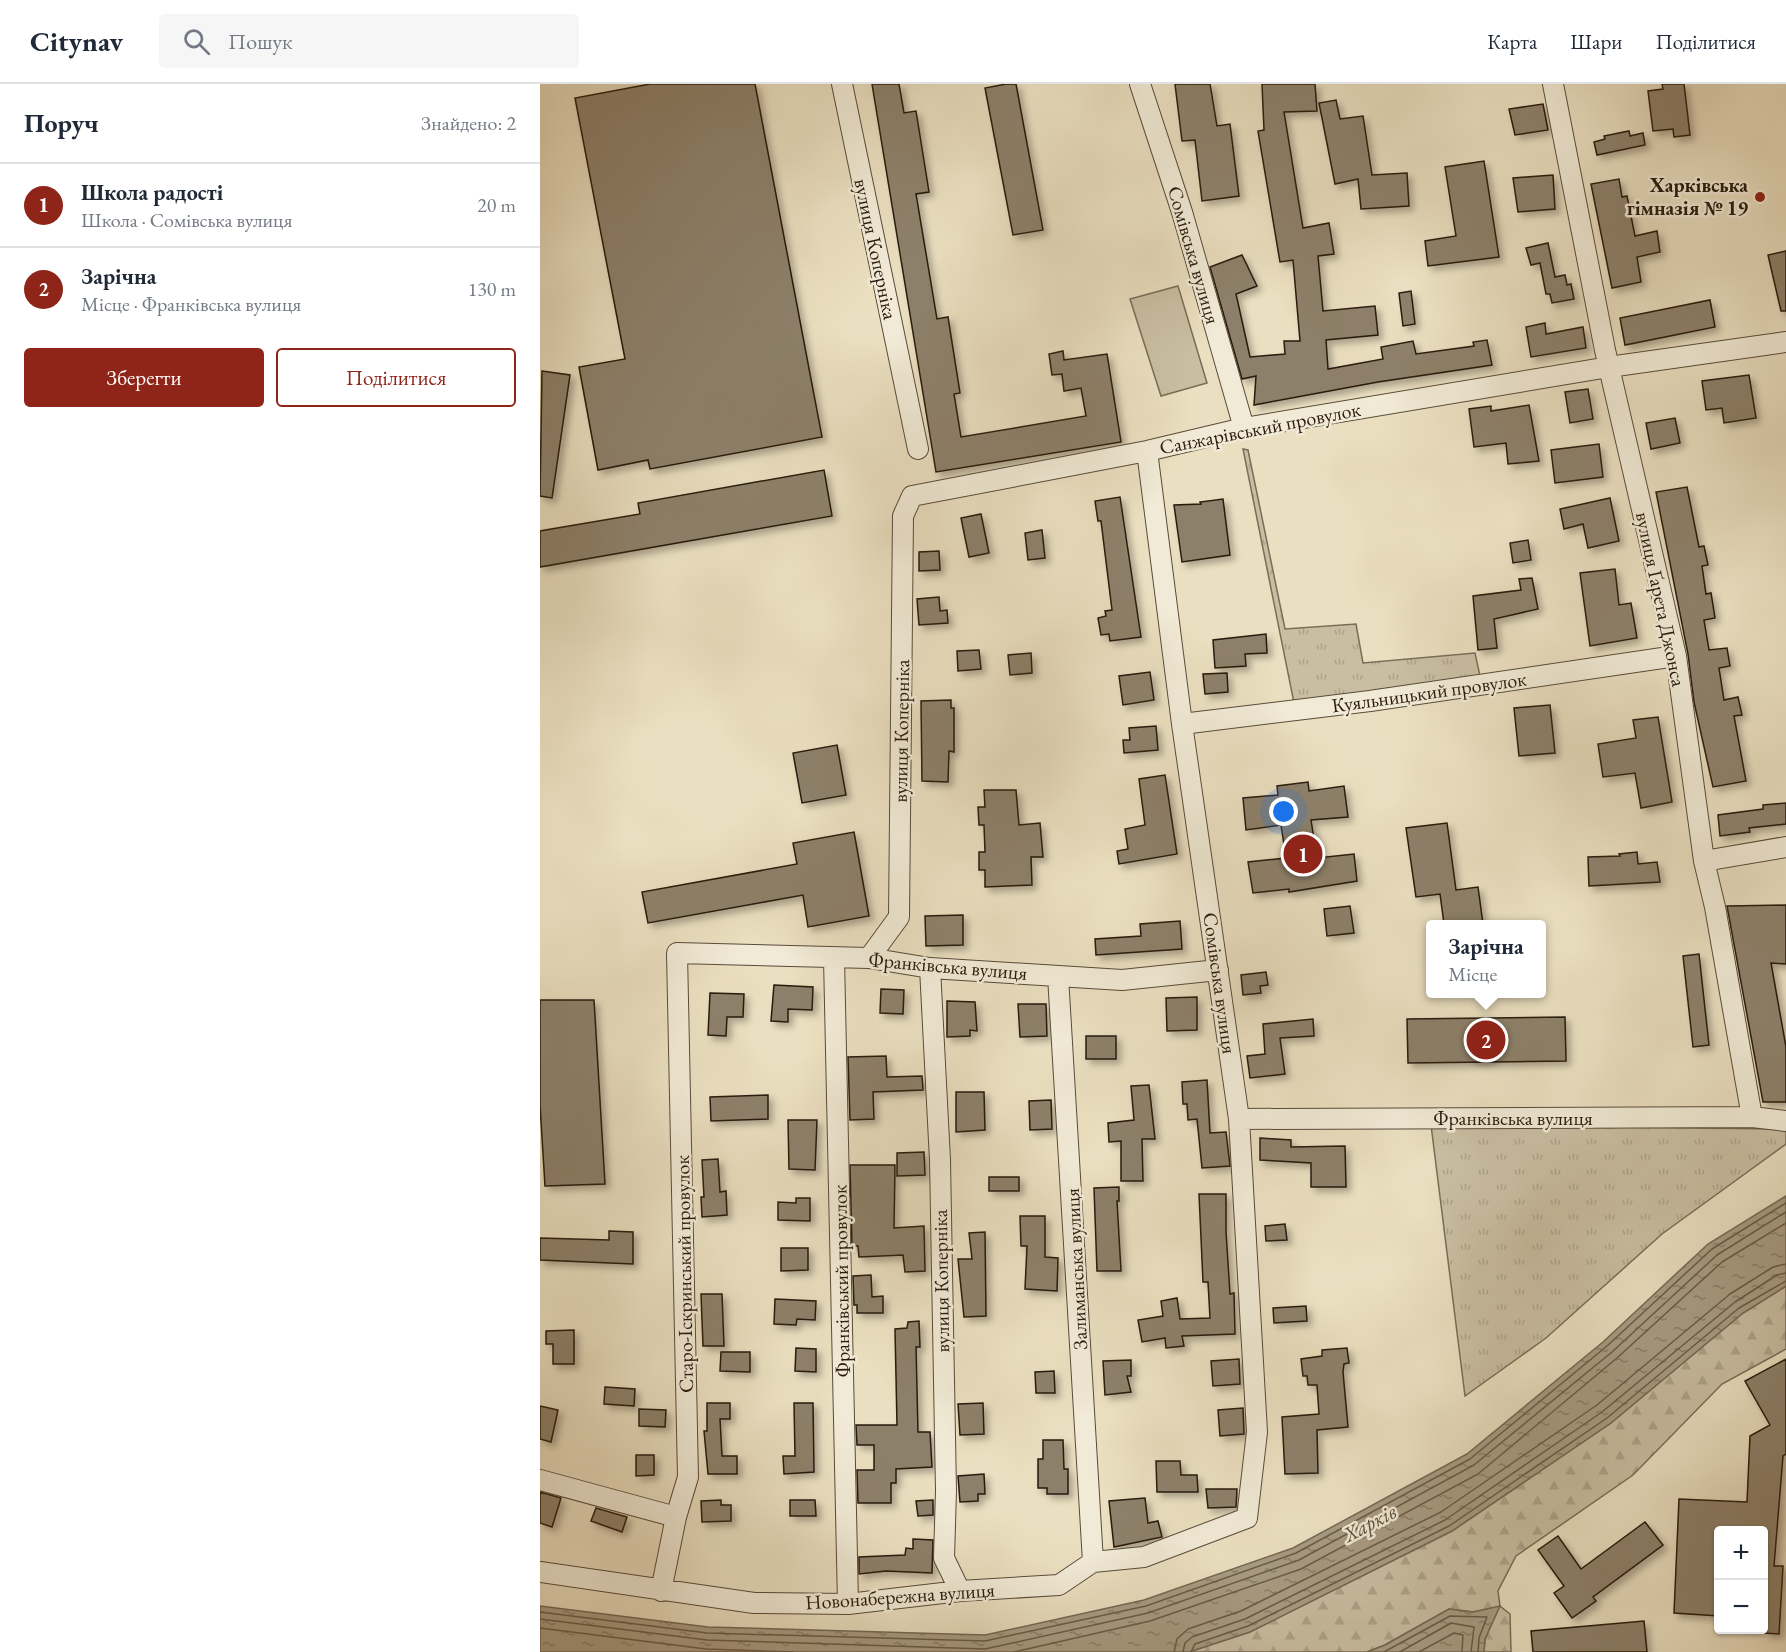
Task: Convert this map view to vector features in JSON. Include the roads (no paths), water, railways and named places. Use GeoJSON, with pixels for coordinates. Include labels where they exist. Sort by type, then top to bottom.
{"type":"FeatureCollection","features":[{"type":"Feature","properties":{"kind":"street","name":"вулиця Коперніка"},"geometry":{"type":"LineString","coordinates":[[842,84],[918,449]]}},
{"type":"Feature","properties":{"kind":"street","name":"Сомівська вулиця"},"geometry":{"type":"LineString","coordinates":[[1140,84],[1182,212],[1244,428]]}},
{"type":"Feature","properties":{"kind":"street","name":"вулиця Ґарета Джонса"},"geometry":{"type":"LineString","coordinates":[[1553,84],[1609,367],[1616,388],[1676,656],[1704,861],[1715,907],[1752,1117]]}},
{"type":"Feature","properties":{"kind":"street","name":"Санжарівський провулок"},"geometry":{"type":"LineString","coordinates":[[912,496],[1147,450],[1244,428],[1609,367],[1786,342]]}},
{"type":"Feature","properties":{"kind":"street","name":"Сомівська вулиця"},"geometry":{"type":"LineString","coordinates":[[1147,450],[1182,724],[1239,1119],[1257,1432],[1247,1518]]}},
{"type":"Feature","properties":{"kind":"street","name":"вулиця Коперніка"},"geometry":{"type":"LineString","coordinates":[[869,958],[899,917],[903,516],[912,496]]}},
{"type":"Feature","properties":{"kind":"street","name":"Куяльницький провулок"},"geometry":{"type":"LineString","coordinates":[[1182,724],[1370,701],[1676,656]]}},
{"type":"Feature","properties":{"kind":"street"},"geometry":{"type":"LineString","coordinates":[[1704,861],[1786,847]]}},
{"type":"Feature","properties":{"kind":"street","name":"Франківська вулиця"},"geometry":{"type":"LineString","coordinates":[[677,953],[869,958],[930,968],[1122,980],[1218,969]]}},
{"type":"Feature","properties":{"kind":"street","name":"Старо-Іскринський провулок"},"geometry":{"type":"LineString","coordinates":[[661,1591],[676,1517],[688,1477],[677,953]]}},
{"type":"Feature","properties":{"kind":"street","name":"Франківський провулок"},"geometry":{"type":"LineString","coordinates":[[834,958],[848,1604]]}},
{"type":"Feature","properties":{"kind":"street","name":"вулиця Коперніка"},"geometry":{"type":"LineString","coordinates":[[930,968],[939,1160],[946,1491],[944,1558],[960,1591]]}},
{"type":"Feature","properties":{"kind":"street","name":"Залиманська вулиця"},"geometry":{"type":"LineString","coordinates":[[1058,976],[1093,1562]]}},
{"type":"Feature","properties":{"kind":"street","name":"Франківська вулиця"},"geometry":{"type":"LineString","coordinates":[[1239,1119],[1752,1117],[1786,1122]]}},
{"type":"Feature","properties":{"kind":"street"},"geometry":{"type":"LineString","coordinates":[[540,1480],[676,1517]]}},
{"type":"Feature","properties":{"kind":"street","name":"Новонабережна вулиця"},"geometry":{"type":"LineString","coordinates":[[540,1572],[754,1603],[848,1604],[960,1591],[1059,1585],[1093,1562],[1144,1557],[1247,1518]]}},
{"type":"Feature","properties":{"kind":"water","name":"Харків"},"geometry":{"type":"Polygon","coordinates":[[[1786,1196],[1786,1286],[1743,1313],[1611,1423],[1452,1531],[1250,1632],[1189,1652],[540,1652],[540,1606],[708,1627],[985,1635],[1144,1600],[1293,1548],[1467,1454],[1603,1342],[1708,1244],[1786,1196]]]}},
{"type":"Feature","properties":{"kind":"water"},"geometry":{"type":"Polygon","coordinates":[[[1500,1606],[1485,1639],[1484,1652],[1367,1652],[1385,1645],[1449,1609],[1473,1612],[1500,1606]]]}},
{"type":"Feature","properties":{"kind":"place","name":"Харківська гімназія № 19"},"geometry":{"type":"Point","coordinates":[1760,197]}},
{"type":"Feature","properties":{"kind":"place","name":"Школа радості"},"geometry":{"type":"Point","coordinates":[1303,854]}},
{"type":"Feature","properties":{"kind":"place","name":"Зарічна"},"geometry":{"type":"Point","coordinates":[1486,1040]}}]}
